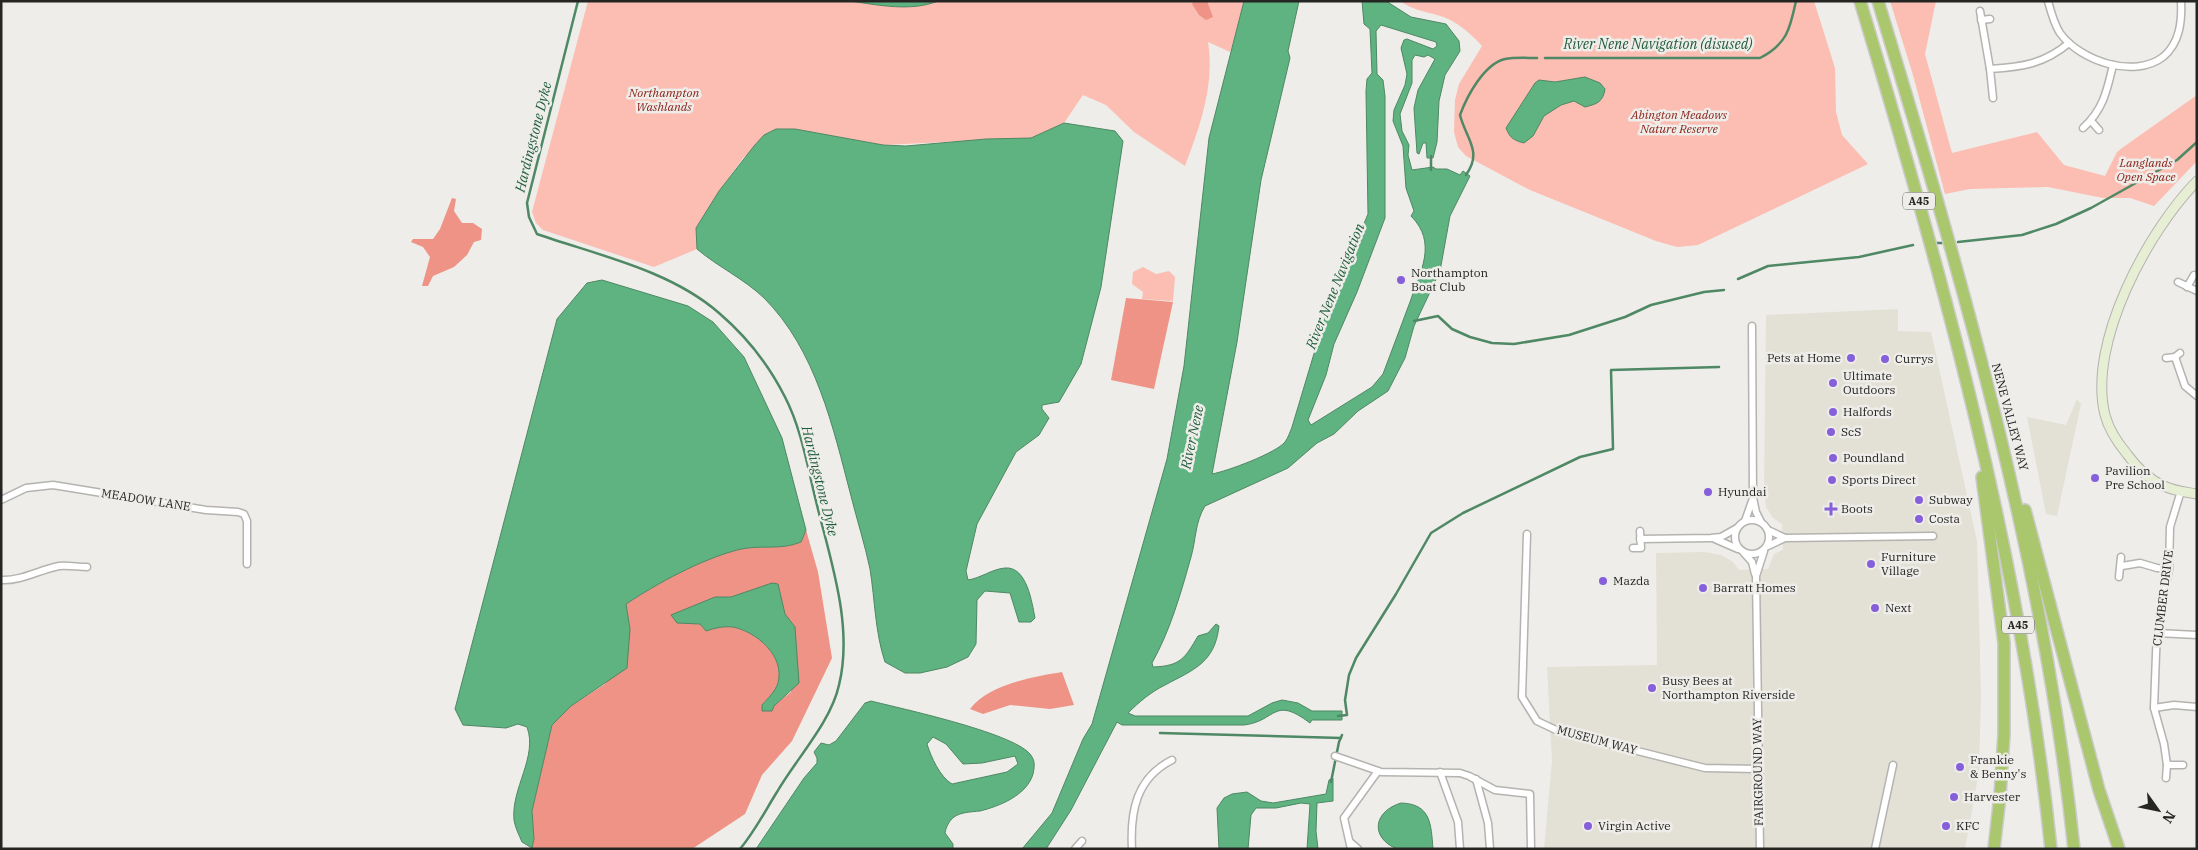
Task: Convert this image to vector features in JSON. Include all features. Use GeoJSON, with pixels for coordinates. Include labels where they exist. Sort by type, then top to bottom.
{"type":"FeatureCollection","features":[{"type":"Feature","properties":{"kind":"highway","name":"A45"},"geometry":{"type":"LineString","coordinates":[[1860,1],[1931,241],[1973,403],[2024,661],[2051,849]]}},
{"type":"Feature","properties":{"kind":"highway","name":"NENE VALLEY WAY"},"geometry":{"type":"LineString","coordinates":[[1878,1],[1925,158],[2006,454],[2038,612],[2058,733],[2074,849]]}},
{"type":"Feature","properties":{"kind":"highway"},"geometry":{"type":"LineString","coordinates":[[1973,403],[2004,643],[2004,734],[1994,849]]}},
{"type":"Feature","properties":{"kind":"highway"},"geometry":{"type":"LineString","coordinates":[[2006,454],[2019,488],[2099,790],[2119,849]]}},
{"type":"Feature","properties":{"kind":"street"},"geometry":{"type":"LineString","coordinates":[[2048,1],[2057,27],[2069,43],[2097,60],[2113,65],[2152,63],[2164,56],[2179,33],[2181,1]]}},
{"type":"Feature","properties":{"kind":"street"},"geometry":{"type":"LineString","coordinates":[[1980,11],[1993,98]]}},
{"type":"Feature","properties":{"kind":"street"},"geometry":{"type":"LineString","coordinates":[[1981,20],[1990,19]]}},
{"type":"Feature","properties":{"kind":"street"},"geometry":{"type":"LineString","coordinates":[[1990,69],[2010,68],[2042,61],[2053,56],[2069,43]]}},
{"type":"Feature","properties":{"kind":"street"},"geometry":{"type":"LineString","coordinates":[[2083,128],[2091,121],[2105,101],[2113,65]]}},
{"type":"Feature","properties":{"kind":"street"},"geometry":{"type":"LineString","coordinates":[[2091,121],[2099,130]]}},
{"type":"Feature","properties":{"kind":"street"},"geometry":{"type":"LineString","coordinates":[[2197,182],[2182,198],[2151,239],[2128,283],[2114,321],[2103,382],[2105,414],[2114,437],[2140,472],[2164,486],[2197,494]]}},
{"type":"Feature","properties":{"kind":"street"},"geometry":{"type":"LineString","coordinates":[[2187,287],[2194,275]]}},
{"type":"Feature","properties":{"kind":"street"},"geometry":{"type":"LineString","coordinates":[[2178,282],[2197,291]]}},
{"type":"Feature","properties":{"kind":"street"},"geometry":{"type":"LineString","coordinates":[[1752,326],[1753,498],[1756,512],[1761,522],[1768,530],[1785,538],[1932,536]]}},
{"type":"Feature","properties":{"kind":"street"},"geometry":{"type":"LineString","coordinates":[[2166,358],[2178,355],[2184,386],[2197,396]]}},
{"type":"Feature","properties":{"kind":"street","name":"MEADOW LANE"},"geometry":{"type":"LineString","coordinates":[[1,500],[26,488],[53,485],[206,510],[238,512],[244,514],[247,522],[246,564]]}},
{"type":"Feature","properties":{"kind":"street","name":"CLUMBER DRIVE"},"geometry":{"type":"LineString","coordinates":[[2166,778],[2167,765],[2154,708],[2157,633],[2169,569],[2170,527],[2181,491]]}},
{"type":"Feature","properties":{"kind":"street"},"geometry":{"type":"LineString","coordinates":[[1746,521],[1753,498]]}},
{"type":"Feature","properties":{"kind":"street"},"geometry":{"type":"LineString","coordinates":[[1640,539],[1721,537],[1746,521],[1756,520],[1761,522]]}},
{"type":"Feature","properties":{"kind":"street"},"geometry":{"type":"LineString","coordinates":[[1737,528],[1735,540],[1752,562],[1756,576]]}},
{"type":"Feature","properties":{"kind":"street"},"geometry":{"type":"LineString","coordinates":[[1756,576],[1770,540],[1768,530]]}},
{"type":"Feature","properties":{"kind":"street"},"geometry":{"type":"LineString","coordinates":[[1633,548],[1640,548],[1640,531]]}},
{"type":"Feature","properties":{"kind":"street","name":"MUSEUM WAY"},"geometry":{"type":"LineString","coordinates":[[1527,534],[1522,697],[1537,721],[1558,731],[1705,768],[1757,769]]}},
{"type":"Feature","properties":{"kind":"street"},"geometry":{"type":"LineString","coordinates":[[1711,538],[1756,555],[1785,538]]}},
{"type":"Feature","properties":{"kind":"street"},"geometry":{"type":"LineString","coordinates":[[2119,577],[2122,566],[2121,557]]}},
{"type":"Feature","properties":{"kind":"street"},"geometry":{"type":"LineString","coordinates":[[2122,566],[2140,563],[2169,569]]}},
{"type":"Feature","properties":{"kind":"street"},"geometry":{"type":"LineString","coordinates":[[1,580],[16,580],[26,575],[62,566],[87,567]]}},
{"type":"Feature","properties":{"kind":"street","name":"FAIRGROUND WAY"},"geometry":{"type":"LineString","coordinates":[[1756,576],[1757,769],[1760,849]]}},
{"type":"Feature","properties":{"kind":"street"},"geometry":{"type":"LineString","coordinates":[[2157,633],[2197,635]]}},
{"type":"Feature","properties":{"kind":"street"},"geometry":{"type":"LineString","coordinates":[[2154,708],[2174,706],[2197,707]]}},
{"type":"Feature","properties":{"kind":"street"},"geometry":{"type":"LineString","coordinates":[[1335,756],[1378,771],[1460,773],[1476,779],[1495,790],[1530,794],[1531,849]]}},
{"type":"Feature","properties":{"kind":"street"},"geometry":{"type":"LineString","coordinates":[[1132,849],[1131,826],[1139,791],[1155,772],[1172,760]]}},
{"type":"Feature","properties":{"kind":"street"},"geometry":{"type":"LineString","coordinates":[[1875,849],[1893,765]]}},
{"type":"Feature","properties":{"kind":"street"},"geometry":{"type":"LineString","coordinates":[[2167,765],[2183,765]]}},
{"type":"Feature","properties":{"kind":"street"},"geometry":{"type":"LineString","coordinates":[[1358,849],[1350,845],[1344,818],[1378,771]]}},
{"type":"Feature","properties":{"kind":"street"},"geometry":{"type":"LineString","coordinates":[[1440,772],[1458,822],[1460,849]]}},
{"type":"Feature","properties":{"kind":"street"},"geometry":{"type":"LineString","coordinates":[[1476,779],[1488,823],[1490,849]]}},
{"type":"Feature","properties":{"kind":"street"},"geometry":{"type":"LineString","coordinates":[[1075,849],[1082,841]]}},
{"type":"Feature","properties":{"kind":"shaded area"},"geometry":{"type":"Polygon","coordinates":[[[1194,1],[1207,1],[1213,17],[1206,20],[1199,15],[1192,4],[1194,1]]]}},
{"type":"Feature","properties":{"kind":"shaded area"},"geometry":{"type":"Polygon","coordinates":[[[452,198],[456,199],[454,211],[462,223],[473,223],[482,229],[481,240],[474,242],[467,255],[454,267],[433,276],[428,286],[422,286],[430,257],[423,247],[411,242],[413,239],[433,239],[440,229],[452,198]]]}},
{"type":"Feature","properties":{"kind":"shaded area"},"geometry":{"type":"Polygon","coordinates":[[[1126,298],[1173,302],[1154,389],[1111,380],[1126,298]]]}},
{"type":"Feature","properties":{"kind":"shaded area"},"geometry":{"type":"Polygon","coordinates":[[[1898,309],[1898,331],[1931,332],[1977,541],[1981,695],[1979,771],[1965,849],[1544,849],[1552,761],[1547,667],[1657,665],[1656,553],[1705,552],[1721,555],[1733,562],[1739,570],[1768,569],[1774,554],[1783,550],[1782,524],[1773,518],[1766,507],[1764,491],[1766,315],[1898,309]]]}},
{"type":"Feature","properties":{"kind":"shaded area"},"geometry":{"type":"Polygon","coordinates":[[[2077,399],[2081,404],[2057,516],[2046,514],[2027,417],[2066,425],[2077,399]]]}},
{"type":"Feature","properties":{"kind":"shaded area"},"geometry":{"type":"Polygon","coordinates":[[[806,530],[818,572],[832,658],[792,741],[762,775],[745,814],[692,849],[532,848],[534,839],[532,811],[552,725],[571,706],[605,684],[630,629],[626,604],[679,573],[722,554],[745,548],[777,547],[801,542],[806,530]],[[777,584],[731,597],[715,598],[671,616],[700,624],[706,631],[733,627],[751,634],[760,640],[773,655],[779,673],[778,683],[762,705],[773,706],[791,692],[795,627],[785,614],[777,584]]]}},
{"type":"Feature","properties":{"kind":"shaded area"},"geometry":{"type":"Polygon","coordinates":[[[1062,672],[1074,705],[1050,709],[1010,705],[983,714],[970,709],[988,693],[1012,683],[1062,672]]]}},
{"type":"Feature","properties":{"kind":"green space","name":"Northampton Washlands"},"geometry":{"type":"Polygon","coordinates":[[[588,1],[1244,1],[1239,29],[1230,52],[1208,42],[1210,58],[1208,90],[1201,121],[1185,166],[1134,132],[1106,105],[1083,95],[1064,123],[1031,138],[883,145],[795,129],[744,157],[719,191],[696,228],[697,249],[654,267],[543,230],[536,223],[532,212],[588,1]]]}},
{"type":"Feature","properties":{"kind":"green space","name":"Abington Meadows Nature Reserve"},"geometry":{"type":"Polygon","coordinates":[[[1400,1],[1814,1],[1835,68],[1836,112],[1842,135],[1868,164],[1698,245],[1677,247],[1656,241],[1530,190],[1466,156],[1458,147],[1454,132],[1455,100],[1459,84],[1482,46],[1456,23],[1400,1]]]}},
{"type":"Feature","properties":{"kind":"green space","name":"Langlands Open Space"},"geometry":{"type":"Polygon","coordinates":[[[1890,1],[1936,1],[1925,54],[1952,153],[2037,132],[2064,165],[2105,176],[2117,152],[2197,95],[2197,161],[2154,206],[2130,198],[2103,198],[2048,187],[1970,189],[1945,194],[1913,75],[1890,1]]]}},
{"type":"Feature","properties":{"kind":"green space"},"geometry":{"type":"Polygon","coordinates":[[[1143,267],[1156,274],[1169,271],[1175,277],[1173,301],[1142,299],[1143,292],[1132,284],[1133,272],[1143,267]]]}},
{"type":"Feature","properties":{"kind":"water"},"geometry":{"type":"Polygon","coordinates":[[[850,1],[938,1],[906,7],[850,1]]]}},
{"type":"Feature","properties":{"kind":"water","name":"River Nene"},"geometry":{"type":"Polygon","coordinates":[[[1244,1],[1299,1],[1288,51],[1290,58],[1261,180],[1237,342],[1212,474],[1262,456],[1285,442],[1292,427],[1325,317],[1368,214],[1366,91],[1367,79],[1372,73],[1370,29],[1364,24],[1362,1],[1386,1],[1411,17],[1446,24],[1459,41],[1460,51],[1445,75],[1439,101],[1437,142],[1433,158],[1427,158],[1426,143],[1423,143],[1419,154],[1417,153],[1414,108],[1418,90],[1435,59],[1428,55],[1424,57],[1415,55],[1412,60],[1412,83],[1400,114],[1402,131],[1409,145],[1408,155],[1412,170],[1433,167],[1436,169],[1447,169],[1460,175],[1463,171],[1470,176],[1450,216],[1440,271],[1414,326],[1405,358],[1388,391],[1358,411],[1334,434],[1317,443],[1288,468],[1205,506],[1197,525],[1193,551],[1179,598],[1170,625],[1152,663],[1153,667],[1176,663],[1185,655],[1198,636],[1208,633],[1216,624],[1219,626],[1217,639],[1208,657],[1201,664],[1155,691],[1128,713],[1135,716],[1248,716],[1272,703],[1282,700],[1298,703],[1312,711],[1342,711],[1342,720],[1312,720],[1310,723],[1298,715],[1282,710],[1255,723],[1244,725],[1122,725],[1117,722],[1071,810],[1046,849],[1022,849],[1052,813],[1083,739],[1092,724],[1167,459],[1184,366],[1209,138],[1244,1]],[[1381,25],[1376,31],[1377,74],[1383,80],[1385,96],[1385,218],[1357,292],[1334,344],[1326,375],[1308,420],[1311,425],[1372,387],[1383,374],[1422,269],[1425,247],[1424,237],[1419,226],[1411,216],[1414,211],[1406,188],[1403,146],[1393,121],[1394,110],[1405,85],[1407,74],[1401,48],[1404,40],[1407,39],[1433,49],[1437,46],[1436,42],[1381,25]]]}},
{"type":"Feature","properties":{"kind":"water"},"geometry":{"type":"Polygon","coordinates":[[[1585,77],[1600,83],[1605,89],[1603,97],[1599,102],[1585,107],[1574,101],[1561,105],[1544,116],[1533,136],[1524,143],[1515,140],[1511,136],[1506,128],[1535,83],[1539,80],[1555,82],[1585,77]]]}},
{"type":"Feature","properties":{"kind":"water"},"geometry":{"type":"Polygon","coordinates":[[[1064,123],[1115,131],[1123,141],[1101,287],[1081,364],[1059,402],[1042,405],[1042,409],[1049,418],[1039,435],[1016,452],[977,524],[966,571],[968,580],[1005,568],[1019,573],[1027,587],[1035,618],[1031,622],[1019,622],[1010,593],[985,591],[977,600],[976,644],[968,657],[947,667],[920,673],[905,673],[885,662],[879,639],[866,551],[837,443],[810,365],[782,319],[764,298],[748,284],[697,249],[696,228],[719,191],[754,146],[764,135],[776,129],[795,129],[883,145],[906,146],[986,139],[1031,138],[1064,123]]]}},
{"type":"Feature","properties":{"kind":"water"},"geometry":{"type":"Polygon","coordinates":[[[602,280],[688,306],[713,322],[744,357],[782,438],[806,530],[801,542],[793,545],[745,548],[723,554],[665,580],[626,604],[630,629],[627,668],[571,706],[552,725],[532,811],[534,839],[532,848],[522,842],[514,820],[516,796],[529,750],[527,727],[518,724],[506,728],[463,725],[455,709],[557,319],[587,283],[602,280]]]}},
{"type":"Feature","properties":{"kind":"water"},"geometry":{"type":"Polygon","coordinates":[[[772,583],[778,584],[785,614],[795,627],[799,683],[774,706],[772,711],[762,711],[762,705],[777,686],[779,673],[773,655],[767,647],[751,634],[733,627],[716,628],[706,631],[700,624],[677,623],[671,615],[715,597],[731,597],[772,583]]]}},
{"type":"Feature","properties":{"kind":"water"},"geometry":{"type":"Polygon","coordinates":[[[871,701],[930,715],[979,729],[1018,745],[1031,755],[1033,760],[1034,771],[1030,781],[1019,794],[1004,803],[954,817],[948,824],[945,833],[953,844],[953,849],[756,849],[804,778],[817,763],[814,752],[821,743],[829,745],[836,741],[865,703],[871,701]],[[933,737],[927,744],[940,772],[952,784],[1007,772],[1018,764],[1015,756],[982,763],[963,764],[946,744],[933,737]]]}},
{"type":"Feature","properties":{"kind":"water"},"geometry":{"type":"Polygon","coordinates":[[[1333,778],[1333,801],[1317,803],[1316,831],[1318,849],[1307,849],[1310,804],[1301,803],[1276,808],[1256,808],[1251,815],[1248,849],[1219,849],[1217,808],[1224,798],[1232,794],[1247,792],[1261,801],[1273,803],[1326,794],[1329,780],[1333,778]]]}},
{"type":"Feature","properties":{"kind":"water"},"geometry":{"type":"Polygon","coordinates":[[[1401,803],[1411,804],[1424,811],[1430,824],[1433,849],[1397,849],[1382,838],[1378,824],[1380,818],[1392,807],[1401,803]]]}},
{"type":"Feature","properties":{"kind":"waterway","name":"Hardingstone Dyke"},"geometry":{"type":"LineString","coordinates":[[578,1],[527,203],[529,217],[537,234],[632,265],[678,285],[700,298],[719,313],[748,342],[779,385],[791,409],[803,446],[838,590],[844,638],[843,662],[835,699],[821,726],[740,849]]}},
{"type":"Feature","properties":{"kind":"waterway","name":"River Nene Navigation (disused)"},"geometry":{"type":"LineString","coordinates":[[1545,58],[1760,58],[1776,47],[1786,35],[1792,20],[1796,1]]}},
{"type":"Feature","properties":{"kind":"waterway","name":"River Nene Navigation (disused)"},"geometry":{"type":"LineString","coordinates":[[1466,175],[1471,167],[1473,152],[1460,115],[1472,90],[1483,74],[1497,62],[1509,58],[1537,58]]}},
{"type":"Feature","properties":{"kind":"waterway"},"geometry":{"type":"LineString","coordinates":[[1958,242],[2022,235],[2056,224],[2091,208],[2177,160],[2197,142]]}},
{"type":"Feature","properties":{"kind":"waterway"},"geometry":{"type":"LineString","coordinates":[[1431,156],[1431,170]]}},
{"type":"Feature","properties":{"kind":"waterway"},"geometry":{"type":"LineString","coordinates":[[1937,243],[1942,243]]}},
{"type":"Feature","properties":{"kind":"waterway"},"geometry":{"type":"LineString","coordinates":[[1738,279],[1768,266],[1859,257],[1913,245]]}},
{"type":"Feature","properties":{"kind":"waterway"},"geometry":{"type":"LineString","coordinates":[[1414,321],[1438,316],[1452,329],[1470,337],[1492,343],[1514,344],[1569,335],[1625,317],[1651,305],[1704,292],[1724,290]]}},
{"type":"Feature","properties":{"kind":"waterway"},"geometry":{"type":"LineString","coordinates":[[1338,716],[1347,715],[1345,700],[1349,675],[1356,658],[1431,533],[1463,513],[1580,457],[1613,449],[1611,370],[1719,367]]}},
{"type":"Feature","properties":{"kind":"waterway"},"geometry":{"type":"LineString","coordinates":[[1160,733],[1341,738]]}},
{"type":"Feature","properties":{"kind":"waterway"},"geometry":{"type":"LineString","coordinates":[[1331,782],[1342,735]]}},
{"type":"Feature","properties":{"kind":"place","name":"Northampton Boat Club"},"geometry":{"type":"Point","coordinates":[1401,280]}},
{"type":"Feature","properties":{"kind":"place","name":"Pets at Home"},"geometry":{"type":"Point","coordinates":[1851,358]}},
{"type":"Feature","properties":{"kind":"place","name":"Currys"},"geometry":{"type":"Point","coordinates":[1885,359]}},
{"type":"Feature","properties":{"kind":"place","name":"Ultimate Outdoors"},"geometry":{"type":"Point","coordinates":[1833,383]}},
{"type":"Feature","properties":{"kind":"place","name":"Halfords"},"geometry":{"type":"Point","coordinates":[1833,412]}},
{"type":"Feature","properties":{"kind":"place","name":"ScS"},"geometry":{"type":"Point","coordinates":[1831,432]}},
{"type":"Feature","properties":{"kind":"place","name":"Poundland"},"geometry":{"type":"Point","coordinates":[1833,458]}},
{"type":"Feature","properties":{"kind":"place","name":"Pavilion Pre School"},"geometry":{"type":"Point","coordinates":[2095,478]}},
{"type":"Feature","properties":{"kind":"place","name":"Sports Direct"},"geometry":{"type":"Point","coordinates":[1832,480]}},
{"type":"Feature","properties":{"kind":"place","name":"Hyundai"},"geometry":{"type":"Point","coordinates":[1708,492]}},
{"type":"Feature","properties":{"kind":"place","name":"Subway"},"geometry":{"type":"Point","coordinates":[1919,500]}},
{"type":"Feature","properties":{"kind":"place","name":"Boots"},"geometry":{"type":"Point","coordinates":[1831,509]}},
{"type":"Feature","properties":{"kind":"place","name":"Costa"},"geometry":{"type":"Point","coordinates":[1919,519]}},
{"type":"Feature","properties":{"kind":"place","name":"Furniture Village"},"geometry":{"type":"Point","coordinates":[1871,564]}},
{"type":"Feature","properties":{"kind":"place","name":"Mazda"},"geometry":{"type":"Point","coordinates":[1603,581]}},
{"type":"Feature","properties":{"kind":"place","name":"Barratt Homes"},"geometry":{"type":"Point","coordinates":[1703,588]}},
{"type":"Feature","properties":{"kind":"place","name":"Next"},"geometry":{"type":"Point","coordinates":[1875,608]}},
{"type":"Feature","properties":{"kind":"place","name":"Busy Bees at Northampton Riverside"},"geometry":{"type":"Point","coordinates":[1652,688]}},
{"type":"Feature","properties":{"kind":"place","name":"Frankie & Benny's"},"geometry":{"type":"Point","coordinates":[1960,767]}},
{"type":"Feature","properties":{"kind":"place","name":"Harvester"},"geometry":{"type":"Point","coordinates":[1954,797]}},
{"type":"Feature","properties":{"kind":"place","name":"Virgin Active"},"geometry":{"type":"Point","coordinates":[1588,826]}},
{"type":"Feature","properties":{"kind":"place","name":"KFC"},"geometry":{"type":"Point","coordinates":[1946,826]}},
{"type":"Feature","properties":{"kind":"water label","name":"River Nene Navigation"},"geometry":{"type":"Point","coordinates":[1335,286]}}]}
